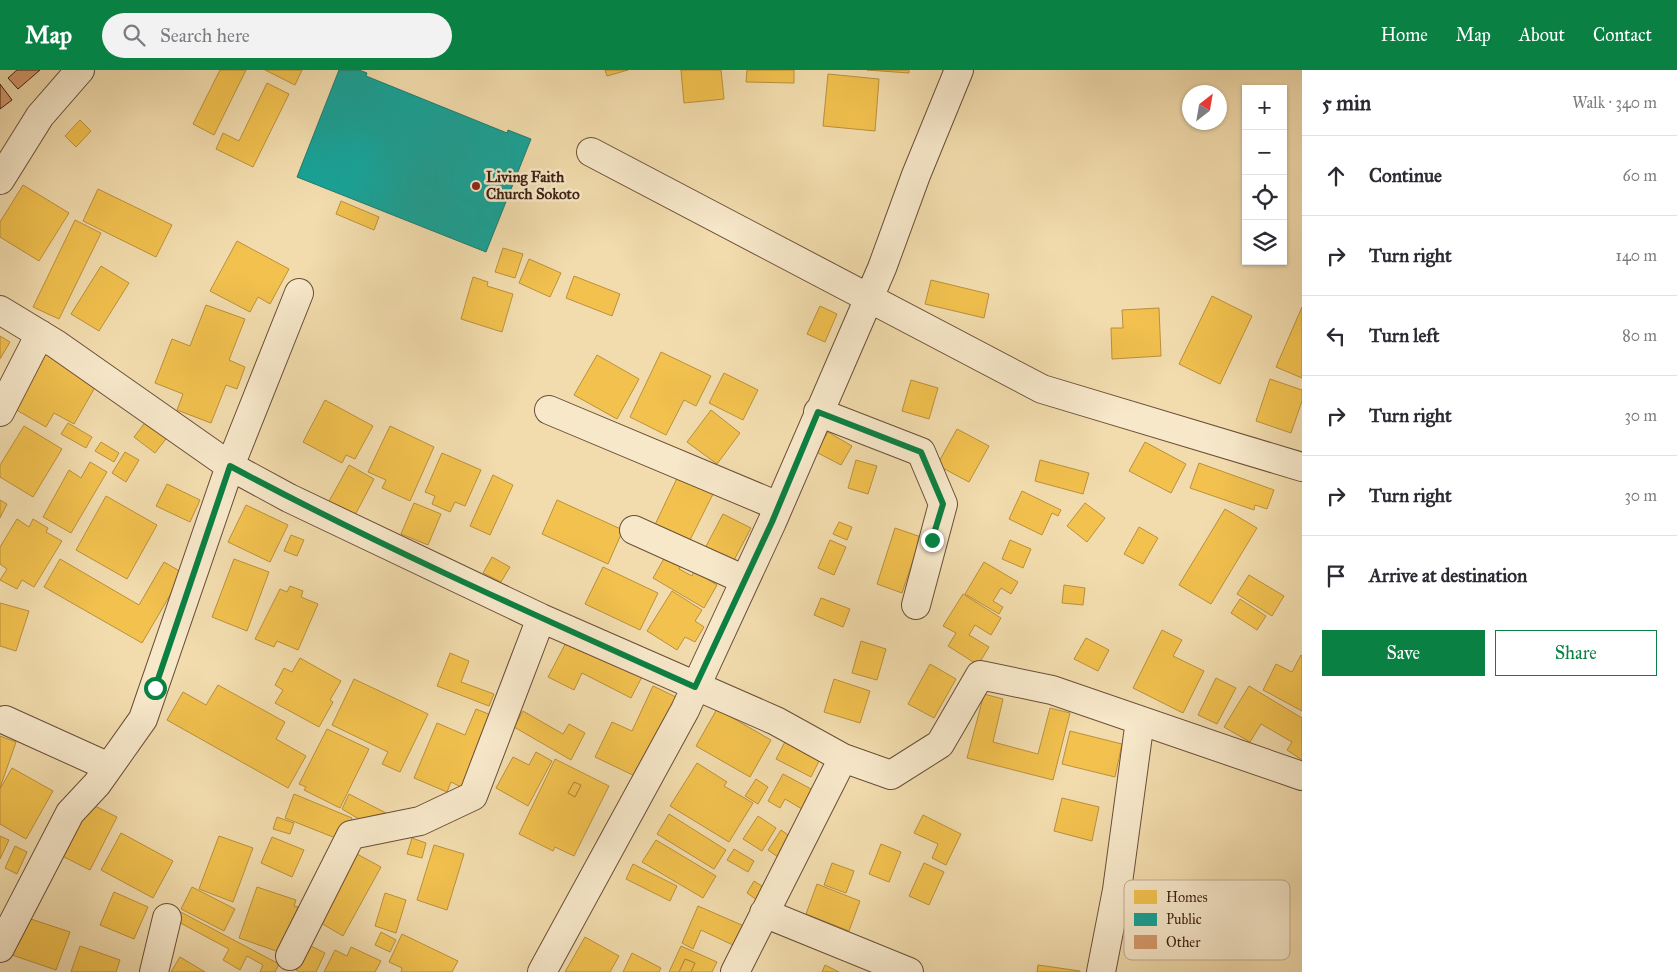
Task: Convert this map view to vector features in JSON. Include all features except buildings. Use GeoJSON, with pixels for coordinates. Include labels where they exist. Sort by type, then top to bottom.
{"type":"FeatureCollection","features":[{"type":"Feature","properties":{"kind":"street"},"geometry":{"type":"LineString","coordinates":[[2,172],[40,116],[80,70]]}},
{"type":"Feature","properties":{"kind":"street"},"geometry":{"type":"LineString","coordinates":[[542,972],[695,687],[745,580],[868,298],[959,70]]}},
{"type":"Feature","properties":{"kind":"street"},"geometry":{"type":"LineString","coordinates":[[591,152],[1042,389],[1302,466]]}},
{"type":"Feature","properties":{"kind":"street"},"geometry":{"type":"LineString","coordinates":[[0,948],[70,813],[109,767],[143,719],[230,466],[299,293]]}},
{"type":"Feature","properties":{"kind":"street"},"geometry":{"type":"LineString","coordinates":[[0,310],[40,334],[230,466],[290,498],[541,618],[776,721],[843,758],[891,775],[940,744],[980,675],[1052,690],[1302,776]]}},
{"type":"Feature","properties":{"kind":"street"},"geometry":{"type":"LineString","coordinates":[[0,412],[40,334]]}},
{"type":"Feature","properties":{"kind":"street"},"geometry":{"type":"LineString","coordinates":[[549,410],[778,506]]}},
{"type":"Feature","properties":{"kind":"street"},"geometry":{"type":"LineString","coordinates":[[818,412],[921,452],[943,504],[916,605]]}},
{"type":"Feature","properties":{"kind":"street"},"geometry":{"type":"LineString","coordinates":[[634,530],[745,580]]}},
{"type":"Feature","properties":{"kind":"street"},"geometry":{"type":"LineString","coordinates":[[290,956],[351,835],[420,821],[473,796],[541,618]]}},
{"type":"Feature","properties":{"kind":"street"},"geometry":{"type":"LineString","coordinates":[[5,720],[109,767]]}},
{"type":"Feature","properties":{"kind":"street"},"geometry":{"type":"LineString","coordinates":[[1101,972],[1117,890],[1140,720]]}},
{"type":"Feature","properties":{"kind":"street"},"geometry":{"type":"LineString","coordinates":[[735,972],[843,758]]}},
{"type":"Feature","properties":{"kind":"street"},"geometry":{"type":"LineString","coordinates":[[764,914],[909,972]]}},
{"type":"Feature","properties":{"kind":"street"},"geometry":{"type":"LineString","coordinates":[[154,972],[167,918]]}},
{"type":"Feature","properties":{"kind":"place","name":"Living Faith Church Sokoto"},"geometry":{"type":"Point","coordinates":[476,186]}},
{"type":"Feature","properties":{"kind":"route"},"geometry":{"type":"LineString","coordinates":[[155,688],[230,466],[290,498],[541,618],[695,687],[772,522],[818,412],[921,452],[943,504],[932,540]]}}]}
